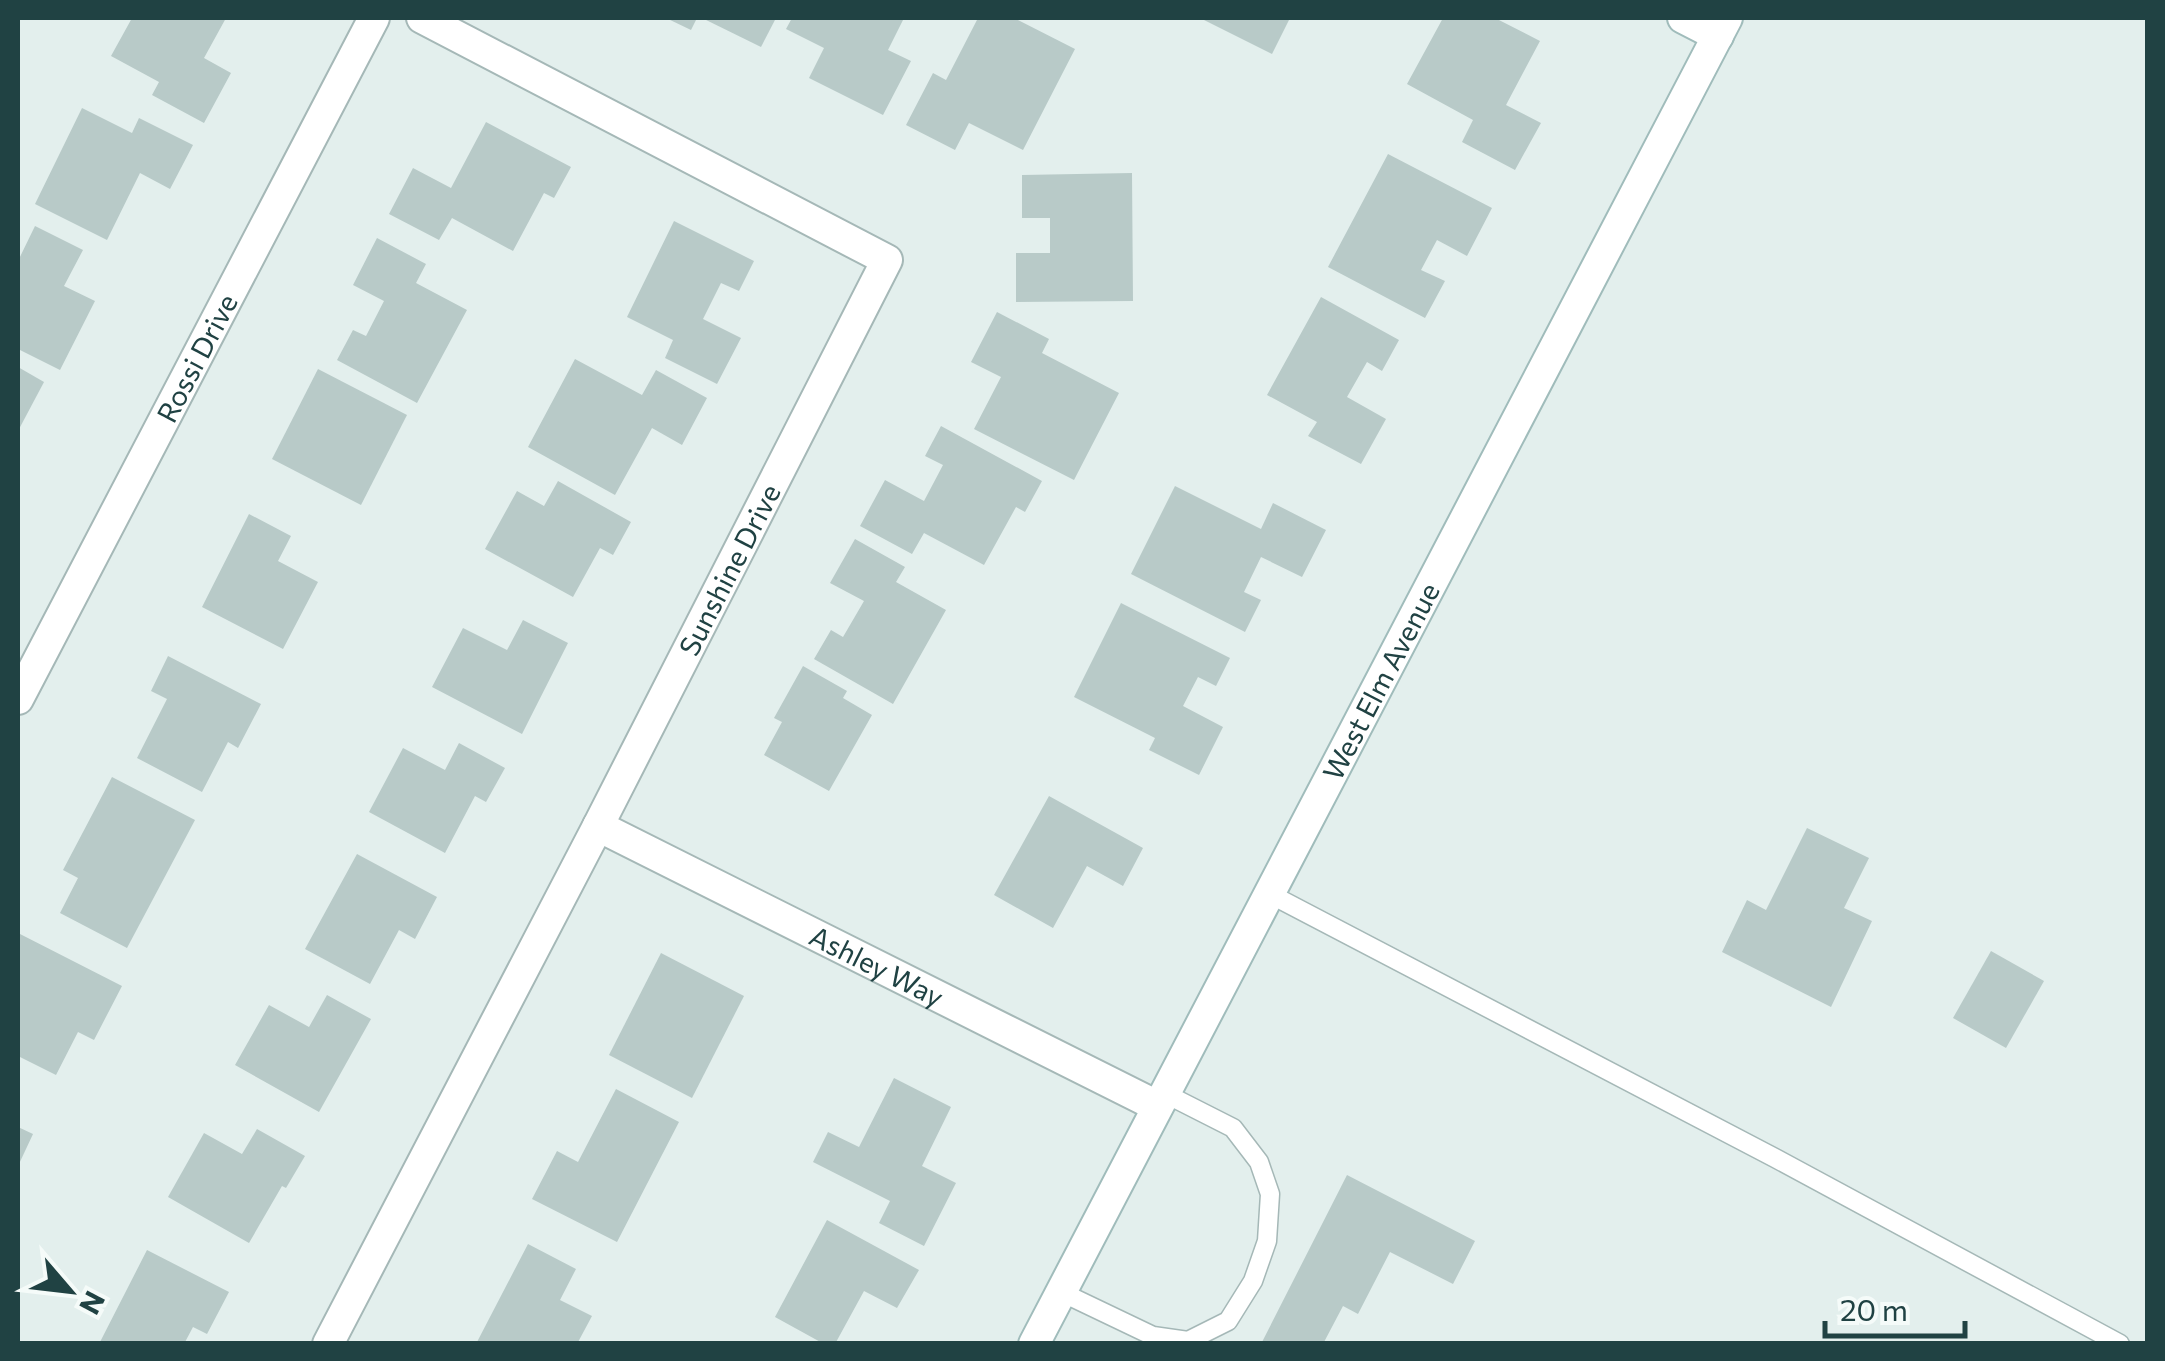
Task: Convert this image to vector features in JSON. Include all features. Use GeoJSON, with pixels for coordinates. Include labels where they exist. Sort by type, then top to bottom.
{"type":"FeatureCollection","features":[{"type":"Feature","properties":{"kind":"street","name":"Rossi Drive"},"geometry":{"type":"LineString","coordinates":[[18,699],[374,18]]}},
{"type":"Feature","properties":{"kind":"street","name":"Sunshine Drive"},"geometry":{"type":"LineString","coordinates":[[328,1344],[886,260],[422,18]]}},
{"type":"Feature","properties":{"kind":"street"},"geometry":{"type":"LineString","coordinates":[[1683,18],[1723,26]]}},
{"type":"Feature","properties":{"kind":"street","name":"West Elm Avenue"},"geometry":{"type":"LineString","coordinates":[[1034,1344],[1723,26]]}},
{"type":"Feature","properties":{"kind":"street","name":"Ashley Way"},"geometry":{"type":"LineString","coordinates":[[598,826],[1160,1100]]}},
{"type":"Feature","properties":{"kind":"lane"},"geometry":{"type":"LineString","coordinates":[[1268,893],[1776,1158],[2120,1344]]}},
{"type":"Feature","properties":{"kind":"lane"},"geometry":{"type":"LineString","coordinates":[[1061,1292],[1153,1336],[1188,1341],[1228,1321],[1253,1281],[1267,1242],[1270,1194],[1259,1162],[1233,1128],[1160,1100]]}},
{"type":"Feature","properties":{"kind":"building"},"geometry":{"type":"Polygon","coordinates":[[[132,18],[226,18],[204,58],[231,73],[204,123],[152,95],[159,82],[111,56],[132,18]]]}},
{"type":"Feature","properties":{"kind":"building"},"geometry":{"type":"Polygon","coordinates":[[[666,18],[697,18],[691,30],[666,18]]]}},
{"type":"Feature","properties":{"kind":"building"},"geometry":{"type":"Polygon","coordinates":[[[702,18],[776,18],[761,47],[702,18]]]}},
{"type":"Feature","properties":{"kind":"building"},"geometry":{"type":"Polygon","coordinates":[[[792,18],[904,18],[888,50],[911,61],[883,115],[809,78],[824,48],[786,29],[792,18]]]}},
{"type":"Feature","properties":{"kind":"building"},"geometry":{"type":"Polygon","coordinates":[[[978,18],[1014,18],[1075,49],[1023,150],[969,123],[955,150],[906,125],[933,73],[946,80],[978,18]]]}},
{"type":"Feature","properties":{"kind":"building"},"geometry":{"type":"Polygon","coordinates":[[[1200,18],[1290,18],[1272,54],[1200,18]]]}},
{"type":"Feature","properties":{"kind":"building"},"geometry":{"type":"Polygon","coordinates":[[[1443,18],[1495,18],[1540,41],[1506,105],[1541,123],[1515,170],[1462,142],[1473,120],[1407,84],[1443,18]]]}},
{"type":"Feature","properties":{"kind":"building"},"geometry":{"type":"Polygon","coordinates":[[[82,108],[132,133],[139,118],[193,145],[170,189],[140,173],[107,240],[35,204],[82,108]]]}},
{"type":"Feature","properties":{"kind":"building"},"geometry":{"type":"Polygon","coordinates":[[[486,122],[571,167],[554,198],[544,193],[513,251],[452,218],[439,240],[389,214],[413,168],[451,188],[486,122]]]}},
{"type":"Feature","properties":{"kind":"building"},"geometry":{"type":"Polygon","coordinates":[[[1388,154],[1492,208],[1467,256],[1437,240],[1421,270],[1445,281],[1425,318],[1328,267],[1388,154]]]}},
{"type":"Feature","properties":{"kind":"building"},"geometry":{"type":"Polygon","coordinates":[[[1132,173],[1133,301],[1016,302],[1016,253],[1050,253],[1050,218],[1022,218],[1022,175],[1132,173]]]}},
{"type":"Feature","properties":{"kind":"building"},"geometry":{"type":"Polygon","coordinates":[[[674,221],[754,261],[739,291],[721,283],[703,319],[741,338],[717,384],[665,358],[673,340],[627,317],[674,221]]]}},
{"type":"Feature","properties":{"kind":"building"},"geometry":{"type":"Polygon","coordinates":[[[35,226],[83,250],[64,286],[95,301],[60,370],[18,349],[18,261],[35,226]]]}},
{"type":"Feature","properties":{"kind":"building"},"geometry":{"type":"Polygon","coordinates":[[[377,238],[426,264],[416,283],[467,310],[417,403],[337,360],[353,330],[366,336],[384,301],[353,285],[377,238]]]}},
{"type":"Feature","properties":{"kind":"building"},"geometry":{"type":"Polygon","coordinates":[[[1321,297],[1399,340],[1382,371],[1367,362],[1347,397],[1386,419],[1361,464],[1308,436],[1317,422],[1267,395],[1321,297]]]}},
{"type":"Feature","properties":{"kind":"building"},"geometry":{"type":"Polygon","coordinates":[[[997,312],[1049,339],[1042,353],[1119,393],[1074,480],[974,429],[1001,377],[971,362],[997,312]]]}},
{"type":"Feature","properties":{"kind":"building"},"geometry":{"type":"Polygon","coordinates":[[[575,359],[642,395],[656,370],[707,398],[682,445],[652,428],[615,495],[528,447],[575,359]]]}},
{"type":"Feature","properties":{"kind":"building"},"geometry":{"type":"Polygon","coordinates":[[[18,367],[44,382],[18,431],[18,367]]]}},
{"type":"Feature","properties":{"kind":"building"},"geometry":{"type":"Polygon","coordinates":[[[318,369],[407,415],[361,505],[272,459],[318,369]]]}},
{"type":"Feature","properties":{"kind":"building"},"geometry":{"type":"Polygon","coordinates":[[[941,426],[1042,481],[1025,512],[1016,507],[984,565],[924,533],[912,554],[860,526],[885,480],[924,501],[943,465],[925,456],[941,426]]]}},
{"type":"Feature","properties":{"kind":"building"},"geometry":{"type":"Polygon","coordinates":[[[558,481],[631,522],[613,555],[600,548],[573,597],[485,549],[517,491],[544,506],[558,481]]]}},
{"type":"Feature","properties":{"kind":"building"},"geometry":{"type":"Polygon","coordinates":[[[1175,486],[1261,529],[1273,503],[1326,530],[1302,577],[1261,557],[1244,592],[1261,600],[1245,632],[1131,574],[1175,486]]]}},
{"type":"Feature","properties":{"kind":"building"},"geometry":{"type":"Polygon","coordinates":[[[249,514],[291,536],[278,561],[318,582],[283,649],[202,607],[249,514]]]}},
{"type":"Feature","properties":{"kind":"building"},"geometry":{"type":"Polygon","coordinates":[[[855,539],[905,567],[896,582],[946,610],[893,704],[814,659],[831,630],[843,637],[864,601],[830,583],[855,539]]]}},
{"type":"Feature","properties":{"kind":"building"},"geometry":{"type":"Polygon","coordinates":[[[1121,603],[1230,658],[1216,686],[1198,677],[1183,706],[1223,727],[1199,775],[1149,750],[1155,738],[1074,697],[1121,603]]]}},
{"type":"Feature","properties":{"kind":"building"},"geometry":{"type":"Polygon","coordinates":[[[523,620],[568,643],[522,734],[432,687],[463,628],[507,650],[523,620]]]}},
{"type":"Feature","properties":{"kind":"building"},"geometry":{"type":"Polygon","coordinates":[[[168,656],[261,704],[238,748],[228,742],[202,792],[137,758],[167,699],[151,691],[168,656]]]}},
{"type":"Feature","properties":{"kind":"building"},"geometry":{"type":"Polygon","coordinates":[[[803,666],[847,691],[843,698],[872,715],[829,791],[764,755],[782,722],[774,718],[803,666]]]}},
{"type":"Feature","properties":{"kind":"building"},"geometry":{"type":"Polygon","coordinates":[[[459,743],[505,768],[486,802],[475,796],[445,853],[369,812],[403,748],[445,770],[459,743]]]}},
{"type":"Feature","properties":{"kind":"building"},"geometry":{"type":"Polygon","coordinates":[[[112,777],[195,820],[127,948],[60,913],[78,878],[63,870],[112,777]]]}},
{"type":"Feature","properties":{"kind":"building"},"geometry":{"type":"Polygon","coordinates":[[[1049,796],[1143,848],[1123,886],[1087,866],[1053,928],[994,895],[1049,796]]]}},
{"type":"Feature","properties":{"kind":"building"},"geometry":{"type":"Polygon","coordinates":[[[1807,828],[1869,858],[1844,908],[1872,921],[1831,1007],[1722,952],[1747,900],[1766,910],[1807,828]]]}},
{"type":"Feature","properties":{"kind":"building"},"geometry":{"type":"Polygon","coordinates":[[[357,854],[437,897],[415,939],[399,930],[370,984],[305,949],[357,854]]]}},
{"type":"Feature","properties":{"kind":"building"},"geometry":{"type":"Polygon","coordinates":[[[20,934],[122,986],[94,1040],[78,1032],[56,1075],[18,1056],[20,934]]]}},
{"type":"Feature","properties":{"kind":"building"},"geometry":{"type":"Polygon","coordinates":[[[1991,951],[2044,981],[2006,1048],[1953,1018],[1991,951]]]}},
{"type":"Feature","properties":{"kind":"building"},"geometry":{"type":"Polygon","coordinates":[[[661,953],[744,996],[692,1098],[609,1055],[661,953]]]}},
{"type":"Feature","properties":{"kind":"building"},"geometry":{"type":"Polygon","coordinates":[[[327,995],[371,1019],[319,1112],[235,1065],[269,1005],[309,1027],[327,995]]]}},
{"type":"Feature","properties":{"kind":"building"},"geometry":{"type":"Polygon","coordinates":[[[894,1078],[951,1107],[922,1166],[956,1183],[924,1246],[879,1223],[890,1201],[813,1162],[828,1132],[859,1147],[894,1078]]]}},
{"type":"Feature","properties":{"kind":"building"},"geometry":{"type":"Polygon","coordinates":[[[616,1089],[679,1122],[617,1242],[532,1199],[557,1151],[578,1162],[616,1089]]]}},
{"type":"Feature","properties":{"kind":"building"},"geometry":{"type":"Polygon","coordinates":[[[18,1127],[33,1134],[18,1166],[18,1127]]]}},
{"type":"Feature","properties":{"kind":"building"},"geometry":{"type":"Polygon","coordinates":[[[257,1129],[305,1156],[286,1188],[282,1186],[249,1243],[168,1197],[204,1133],[242,1154],[257,1129]]]}},
{"type":"Feature","properties":{"kind":"building"},"geometry":{"type":"Polygon","coordinates":[[[1347,1175],[1475,1241],[1453,1284],[1390,1252],[1358,1314],[1343,1306],[1323,1344],[1261,1344],[1347,1175]]]}},
{"type":"Feature","properties":{"kind":"building"},"geometry":{"type":"Polygon","coordinates":[[[827,1220],[919,1270],[897,1308],[864,1291],[835,1344],[824,1344],[775,1317],[827,1220]]]}},
{"type":"Feature","properties":{"kind":"building"},"geometry":{"type":"Polygon","coordinates":[[[528,1244],[576,1269],[560,1300],[592,1316],[577,1344],[477,1342],[528,1244]]]}},
{"type":"Feature","properties":{"kind":"building"},"geometry":{"type":"Polygon","coordinates":[[[147,1250],[229,1292],[207,1334],[193,1327],[184,1344],[99,1344],[147,1250]]]}}]}
